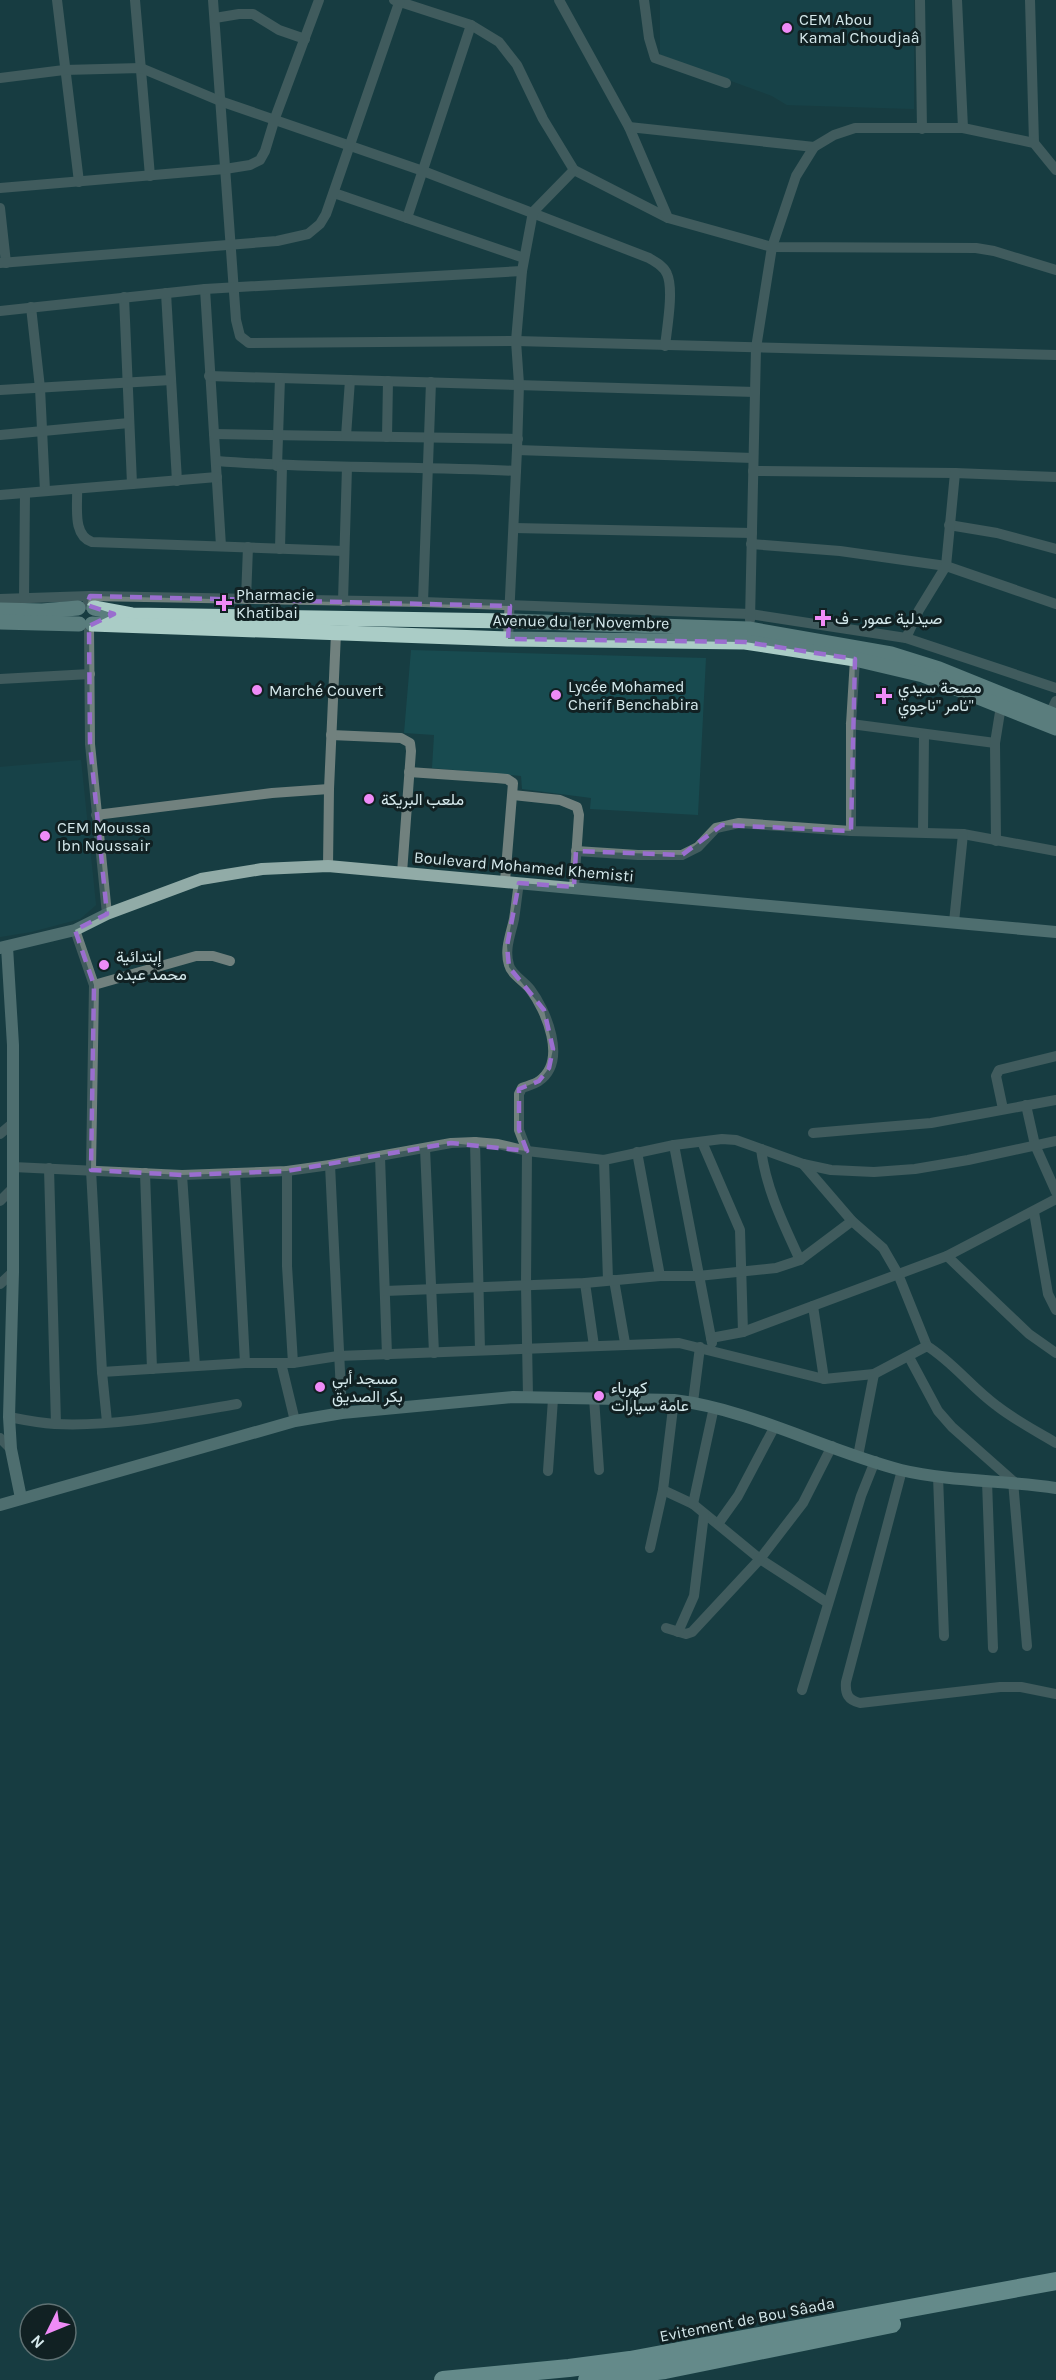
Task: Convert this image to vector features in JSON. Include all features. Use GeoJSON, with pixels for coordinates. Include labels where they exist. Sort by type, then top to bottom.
{"type":"FeatureCollection","features":[{"type":"Feature","properties":{"kind":"highway","name":"Evitement de Bou Sâada"},"geometry":{"type":"LineString","coordinates":[[443,2380],[569,2368],[662,2355],[1056,2281]]}},
{"type":"Feature","properties":{"kind":"highway","name":"Evitement de Bou Sâada"},"geometry":{"type":"LineString","coordinates":[[587,2380],[665,2370],[1056,2292]]}},
{"type":"Feature","properties":{"kind":"main road","name":"Avenue du 1er Novembre"},"geometry":{"type":"LineString","coordinates":[[0,610],[132,615],[510,614],[750,622],[891,654],[939,669],[1053,717]]}},
{"type":"Feature","properties":{"kind":"main road","name":"Avenue du 1er Novembre"},"geometry":{"type":"LineString","coordinates":[[0,622],[87,613],[336,633],[508,639],[746,642],[855,658],[923,675],[1001,706],[1053,717]]}},
{"type":"Feature","properties":{"kind":"main road","name":"Boulevard Mohamed Khemisti"},"geometry":{"type":"LineString","coordinates":[[3,947],[75,930],[107,914],[201,879],[262,869],[328,866],[1056,933]]}},
{"type":"Feature","properties":{"kind":"main road"},"geometry":{"type":"LineString","coordinates":[[3,947],[4,985],[14,1045],[6,1106],[13,1123],[14,1167],[9,1417],[11,1449],[21,1498]]}},
{"type":"Feature","properties":{"kind":"main road"},"geometry":{"type":"LineString","coordinates":[[0,1504],[295,1421],[342,1413],[528,1397],[693,1402],[776,1426],[902,1470],[987,1481],[1013,1481],[1056,1488]]}},
{"type":"Feature","properties":{"kind":"street"},"geometry":{"type":"LineString","coordinates":[[57,0],[79,182]]}},
{"type":"Feature","properties":{"kind":"street"},"geometry":{"type":"LineString","coordinates":[[135,0],[150,176]]}},
{"type":"Feature","properties":{"kind":"street"},"geometry":{"type":"LineString","coordinates":[[213,0],[238,328],[240,336],[249,344],[516,341],[1056,355]]}},
{"type":"Feature","properties":{"kind":"street"},"geometry":{"type":"LineString","coordinates":[[0,188],[225,169],[250,165],[260,160],[319,0]]}},
{"type":"Feature","properties":{"kind":"street"},"geometry":{"type":"LineString","coordinates":[[644,0],[649,38],[655,58],[726,83]]}},
{"type":"Feature","properties":{"kind":"street"},"geometry":{"type":"LineString","coordinates":[[920,0],[922,129]]}},
{"type":"Feature","properties":{"kind":"street"},"geometry":{"type":"LineString","coordinates":[[957,0],[963,128]]}},
{"type":"Feature","properties":{"kind":"street"},"geometry":{"type":"LineString","coordinates":[[1030,0],[1034,143],[1056,170]]}},
{"type":"Feature","properties":{"kind":"street"},"geometry":{"type":"LineString","coordinates":[[0,208],[3,263],[277,241],[308,234],[320,224],[334,193],[398,1],[485,31],[508,50],[543,119],[574,170],[668,218],[772,247],[976,248],[994,251],[1056,270]]}},
{"type":"Feature","properties":{"kind":"street"},"geometry":{"type":"LineString","coordinates":[[565,2],[629,127],[668,218]]}},
{"type":"Feature","properties":{"kind":"street"},"geometry":{"type":"LineString","coordinates":[[214,18],[253,14],[279,30],[304,39]]}},
{"type":"Feature","properties":{"kind":"street"},"geometry":{"type":"LineString","coordinates":[[407,218],[471,25]]}},
{"type":"Feature","properties":{"kind":"street"},"geometry":{"type":"LineString","coordinates":[[0,78],[64,70],[141,68],[220,101],[275,118],[349,147],[423,171],[649,258],[663,268],[670,285],[665,346]]}},
{"type":"Feature","properties":{"kind":"street"},"geometry":{"type":"LineString","coordinates":[[629,127],[814,147]]}},
{"type":"Feature","properties":{"kind":"street"},"geometry":{"type":"LineString","coordinates":[[1034,143],[963,128],[855,128],[834,135],[814,147],[796,176],[772,247],[756,348],[750,622],[906,638],[1056,688]]}},
{"type":"Feature","properties":{"kind":"street"},"geometry":{"type":"LineString","coordinates":[[508,639],[518,445],[519,384],[516,341],[522,271],[533,212],[574,170]]}},
{"type":"Feature","properties":{"kind":"street"},"geometry":{"type":"LineString","coordinates":[[334,193],[524,258]]}},
{"type":"Feature","properties":{"kind":"street"},"geometry":{"type":"LineString","coordinates":[[0,310],[205,288],[522,271]]}},
{"type":"Feature","properties":{"kind":"street"},"geometry":{"type":"LineString","coordinates":[[205,288],[221,546]]}},
{"type":"Feature","properties":{"kind":"street"},"geometry":{"type":"LineString","coordinates":[[166,293],[177,481]]}},
{"type":"Feature","properties":{"kind":"street"},"geometry":{"type":"LineString","coordinates":[[124,297],[132,484]]}},
{"type":"Feature","properties":{"kind":"street"},"geometry":{"type":"LineString","coordinates":[[31,307],[40,388],[45,491]]}},
{"type":"Feature","properties":{"kind":"street"},"geometry":{"type":"LineString","coordinates":[[210,376],[755,392]]}},
{"type":"Feature","properties":{"kind":"street"},"geometry":{"type":"LineString","coordinates":[[280,378],[280,549]]}},
{"type":"Feature","properties":{"kind":"street"},"geometry":{"type":"LineString","coordinates":[[0,390],[171,380]]}},
{"type":"Feature","properties":{"kind":"street"},"geometry":{"type":"LineString","coordinates":[[346,436],[350,380]]}},
{"type":"Feature","properties":{"kind":"street"},"geometry":{"type":"LineString","coordinates":[[387,436],[388,381]]}},
{"type":"Feature","properties":{"kind":"street"},"geometry":{"type":"LineString","coordinates":[[423,602],[430,382]]}},
{"type":"Feature","properties":{"kind":"street"},"geometry":{"type":"LineString","coordinates":[[0,435],[129,423]]}},
{"type":"Feature","properties":{"kind":"street"},"geometry":{"type":"LineString","coordinates":[[214,434],[428,437],[518,445],[753,458]]}},
{"type":"Feature","properties":{"kind":"street"},"geometry":{"type":"LineString","coordinates":[[217,461],[280,466],[427,467],[516,471]]}},
{"type":"Feature","properties":{"kind":"street"},"geometry":{"type":"LineString","coordinates":[[343,601],[347,467]]}},
{"type":"Feature","properties":{"kind":"street"},"geometry":{"type":"LineString","coordinates":[[753,471],[955,473],[1056,477]]}},
{"type":"Feature","properties":{"kind":"street"},"geometry":{"type":"LineString","coordinates":[[906,638],[919,610],[946,566],[955,473]]}},
{"type":"Feature","properties":{"kind":"street"},"geometry":{"type":"LineString","coordinates":[[0,495],[217,477]]}},
{"type":"Feature","properties":{"kind":"street"},"geometry":{"type":"LineString","coordinates":[[77,489],[78,525],[86,540],[102,543],[344,551]]}},
{"type":"Feature","properties":{"kind":"street"},"geometry":{"type":"LineString","coordinates":[[24,599],[25,493]]}},
{"type":"Feature","properties":{"kind":"street"},"geometry":{"type":"LineString","coordinates":[[949,525],[997,533],[1056,549]]}},
{"type":"Feature","properties":{"kind":"street"},"geometry":{"type":"LineString","coordinates":[[514,528],[752,539],[840,551],[946,566],[1056,604]]}},
{"type":"Feature","properties":{"kind":"street"},"geometry":{"type":"LineString","coordinates":[[246,599],[248,547]]}},
{"type":"Feature","properties":{"kind":"street"},"geometry":{"type":"LineString","coordinates":[[0,599],[24,599],[87,613],[246,599],[423,602],[510,614]]}},
{"type":"Feature","properties":{"kind":"street"},"geometry":{"type":"LineString","coordinates":[[87,613],[90,744],[107,914]]}},
{"type":"Feature","properties":{"kind":"street"},"geometry":{"type":"LineString","coordinates":[[328,866],[336,633]]}},
{"type":"Feature","properties":{"kind":"street"},"geometry":{"type":"LineString","coordinates":[[851,831],[851,724],[855,658]]}},
{"type":"Feature","properties":{"kind":"street"},"geometry":{"type":"LineString","coordinates":[[0,679],[90,674]]}},
{"type":"Feature","properties":{"kind":"street"},"geometry":{"type":"LineString","coordinates":[[996,842],[995,743],[1001,706]]}},
{"type":"Feature","properties":{"kind":"street"},"geometry":{"type":"LineString","coordinates":[[851,724],[995,743]]}},
{"type":"Feature","properties":{"kind":"street"},"geometry":{"type":"LineString","coordinates":[[331,735],[407,740],[411,746],[402,873]]}},
{"type":"Feature","properties":{"kind":"street"},"geometry":{"type":"LineString","coordinates":[[923,832],[924,735]]}},
{"type":"Feature","properties":{"kind":"street"},"geometry":{"type":"LineString","coordinates":[[409,772],[507,779],[513,783],[505,881]]}},
{"type":"Feature","properties":{"kind":"street"},"geometry":{"type":"LineString","coordinates":[[96,815],[272,793],[329,789]]}},
{"type":"Feature","properties":{"kind":"street"},"geometry":{"type":"LineString","coordinates":[[513,795],[560,800],[577,807],[579,815],[574,887]]}},
{"type":"Feature","properties":{"kind":"street"},"geometry":{"type":"LineString","coordinates":[[576,851],[682,855],[698,847],[716,828],[739,824],[851,831],[963,834],[996,842],[1056,851]]}},
{"type":"Feature","properties":{"kind":"street"},"geometry":{"type":"LineString","coordinates":[[954,922],[963,834]]}},
{"type":"Feature","properties":{"kind":"street"},"geometry":{"type":"LineString","coordinates":[[519,883],[514,919],[507,946],[509,967],[530,988],[544,1010],[551,1028],[553,1049],[549,1068],[539,1081],[522,1088],[519,1094],[519,1130],[527,1151],[528,1397]]}},
{"type":"Feature","properties":{"kind":"street"},"geometry":{"type":"LineString","coordinates":[[75,930],[94,985],[92,1170],[102,1372],[107,1422]]}},
{"type":"Feature","properties":{"kind":"street"},"geometry":{"type":"LineString","coordinates":[[94,985],[196,956],[206,955],[230,961]]}},
{"type":"Feature","properties":{"kind":"street"},"geometry":{"type":"LineString","coordinates":[[1003,1109],[996,1076],[999,1070],[1056,1056]]}},
{"type":"Feature","properties":{"kind":"street"},"geometry":{"type":"LineString","coordinates":[[813,1133],[931,1123],[1056,1100]]}},
{"type":"Feature","properties":{"kind":"street"},"geometry":{"type":"LineString","coordinates":[[1026,1105],[1035,1145],[1056,1192]]}},
{"type":"Feature","properties":{"kind":"street"},"geometry":{"type":"LineString","coordinates":[[0,1134],[13,1123]]}},
{"type":"Feature","properties":{"kind":"street"},"geometry":{"type":"LineString","coordinates":[[14,1167],[182,1175],[286,1171],[380,1157],[451,1143],[475,1142],[604,1160],[674,1145],[722,1139],[736,1140],[803,1164],[831,1170],[853,1171],[915,1169],[1056,1141]]}},
{"type":"Feature","properties":{"kind":"street"},"geometry":{"type":"LineString","coordinates":[[475,1142],[480,1350]]}},
{"type":"Feature","properties":{"kind":"street"},"geometry":{"type":"LineString","coordinates":[[702,1142],[740,1230],[743,1332]]}},
{"type":"Feature","properties":{"kind":"street"},"geometry":{"type":"LineString","coordinates":[[674,1145],[714,1352]]}},
{"type":"Feature","properties":{"kind":"street"},"geometry":{"type":"LineString","coordinates":[[424,1148],[434,1353]]}},
{"type":"Feature","properties":{"kind":"street"},"geometry":{"type":"LineString","coordinates":[[761,1149],[764,1174],[774,1206],[800,1260]]}},
{"type":"Feature","properties":{"kind":"street"},"geometry":{"type":"LineString","coordinates":[[638,1152],[660,1276]]}},
{"type":"Feature","properties":{"kind":"street"},"geometry":{"type":"LineString","coordinates":[[380,1157],[387,1355]]}},
{"type":"Feature","properties":{"kind":"street"},"geometry":{"type":"LineString","coordinates":[[604,1160],[611,1280],[625,1343]]}},
{"type":"Feature","properties":{"kind":"street"},"geometry":{"type":"LineString","coordinates":[[803,1164],[852,1221],[883,1248],[898,1274],[927,1346],[941,1355],[964,1379],[997,1407],[1056,1443]]}},
{"type":"Feature","properties":{"kind":"street"},"geometry":{"type":"LineString","coordinates":[[330,1165],[342,1413]]}},
{"type":"Feature","properties":{"kind":"street"},"geometry":{"type":"LineString","coordinates":[[49,1168],[56,1424]]}},
{"type":"Feature","properties":{"kind":"street"},"geometry":{"type":"LineString","coordinates":[[286,1171],[287,1266],[293,1363]]}},
{"type":"Feature","properties":{"kind":"street"},"geometry":{"type":"LineString","coordinates":[[145,1173],[152,1369]]}},
{"type":"Feature","properties":{"kind":"street"},"geometry":{"type":"LineString","coordinates":[[235,1173],[245,1363]]}},
{"type":"Feature","properties":{"kind":"street"},"geometry":{"type":"LineString","coordinates":[[182,1175],[195,1365]]}},
{"type":"Feature","properties":{"kind":"street"},"geometry":{"type":"LineString","coordinates":[[0,1201],[13,1188]]}},
{"type":"Feature","properties":{"kind":"street"},"geometry":{"type":"LineString","coordinates":[[711,1338],[743,1332],[948,1256],[1056,1199]]}},
{"type":"Feature","properties":{"kind":"street"},"geometry":{"type":"LineString","coordinates":[[1034,1212],[1056,1310]]}},
{"type":"Feature","properties":{"kind":"street"},"geometry":{"type":"LineString","coordinates":[[385,1291],[585,1283],[660,1276],[698,1276],[776,1268],[800,1260],[852,1221]]}},
{"type":"Feature","properties":{"kind":"street"},"geometry":{"type":"LineString","coordinates":[[948,1256],[1029,1334],[1056,1353]]}},
{"type":"Feature","properties":{"kind":"street"},"geometry":{"type":"LineString","coordinates":[[0,1284],[13,1272]]}},
{"type":"Feature","properties":{"kind":"street"},"geometry":{"type":"LineString","coordinates":[[585,1283],[594,1346]]}},
{"type":"Feature","properties":{"kind":"street"},"geometry":{"type":"LineString","coordinates":[[813,1306],[824,1378]]}},
{"type":"Feature","properties":{"kind":"street"},"geometry":{"type":"LineString","coordinates":[[102,1372],[195,1365],[293,1363],[338,1356],[625,1343],[679,1343],[824,1378],[874,1374],[927,1346]]}},
{"type":"Feature","properties":{"kind":"street"},"geometry":{"type":"LineString","coordinates":[[693,1402],[700,1347]]}},
{"type":"Feature","properties":{"kind":"street"},"geometry":{"type":"LineString","coordinates":[[909,1357],[938,1411],[952,1427],[1013,1481],[1027,1646]]}},
{"type":"Feature","properties":{"kind":"street"},"geometry":{"type":"LineString","coordinates":[[281,1363],[295,1421]]}},
{"type":"Feature","properties":{"kind":"street"},"geometry":{"type":"LineString","coordinates":[[858,1456],[874,1374]]}},
{"type":"Feature","properties":{"kind":"street"},"geometry":{"type":"LineString","coordinates":[[548,1471],[553,1398]]}},
{"type":"Feature","properties":{"kind":"street"},"geometry":{"type":"LineString","coordinates":[[594,1398],[600,1470]]}},
{"type":"Feature","properties":{"kind":"street"},"geometry":{"type":"LineString","coordinates":[[650,1548],[663,1490],[674,1400]]}},
{"type":"Feature","properties":{"kind":"street"},"geometry":{"type":"LineString","coordinates":[[9,1417],[56,1424],[107,1422],[237,1404]]}},
{"type":"Feature","properties":{"kind":"street"},"geometry":{"type":"LineString","coordinates":[[693,1504],[714,1407]]}},
{"type":"Feature","properties":{"kind":"street"},"geometry":{"type":"LineString","coordinates":[[718,1524],[738,1496],[776,1426]]}},
{"type":"Feature","properties":{"kind":"street"},"geometry":{"type":"LineString","coordinates":[[0,1438],[11,1449]]}},
{"type":"Feature","properties":{"kind":"street"},"geometry":{"type":"LineString","coordinates":[[666,1628],[686,1634],[692,1632],[723,1596],[760,1559],[802,1503],[832,1446]]}},
{"type":"Feature","properties":{"kind":"street"},"geometry":{"type":"LineString","coordinates":[[802,1690],[861,1496],[875,1461]]}},
{"type":"Feature","properties":{"kind":"street"},"geometry":{"type":"LineString","coordinates":[[902,1470],[846,1682],[848,1697],[860,1703],[1000,1687],[1021,1687],[1056,1694]]}},
{"type":"Feature","properties":{"kind":"street"},"geometry":{"type":"LineString","coordinates":[[938,1476],[944,1636]]}},
{"type":"Feature","properties":{"kind":"street"},"geometry":{"type":"LineString","coordinates":[[987,1481],[993,1648]]}},
{"type":"Feature","properties":{"kind":"street"},"geometry":{"type":"LineString","coordinates":[[663,1490],[693,1504],[760,1559],[828,1603]]}},
{"type":"Feature","properties":{"kind":"street"},"geometry":{"type":"LineString","coordinates":[[678,1632],[694,1596],[704,1514]]}},
{"type":"Feature","properties":{"kind":"highlighted area"},"geometry":{"type":"Polygon","coordinates":[[[90,596],[510,606],[508,639],[745,642],[855,659],[851,831],[722,825],[682,855],[576,851],[574,887],[519,883],[507,946],[509,967],[544,1010],[553,1049],[549,1068],[539,1081],[519,1089],[519,1130],[527,1151],[451,1143],[287,1171],[182,1175],[91,1170],[94,985],[75,930],[107,914],[90,744],[89,626],[114,614],[87,605],[90,596]]]}},
{"type":"Feature","properties":{"kind":"shaded area","name":"CEM Abou Kamal Choudjaâ"},"geometry":{"type":"Polygon","coordinates":[[[660,0],[914,0],[914,109],[787,105],[772,96],[660,55],[660,0]]]}},
{"type":"Feature","properties":{"kind":"shaded area","name":"Lycée Mohamed Cherif Benchabira"},"geometry":{"type":"Polygon","coordinates":[[[411,650],[706,658],[698,815],[590,809],[591,798],[522,789],[521,776],[432,768],[434,735],[404,733],[411,650]]]}},
{"type":"Feature","properties":{"kind":"shaded area","name":"CEM Moussa Ibn Noussair"},"geometry":{"type":"Polygon","coordinates":[[[81,760],[96,905],[80,919],[31,932],[0,937],[0,767],[81,760]]]}},
{"type":"Feature","properties":{"kind":"place","name":"CEM Abou Kamal Choudjaâ"},"geometry":{"type":"Point","coordinates":[787,28]}},
{"type":"Feature","properties":{"kind":"place","name":"Pharmacie Khatibai"},"geometry":{"type":"Point","coordinates":[224,603]}},
{"type":"Feature","properties":{"kind":"place","name":"صيدلية عمور - ف"},"geometry":{"type":"Point","coordinates":[823,618]}},
{"type":"Feature","properties":{"kind":"place","name":"Marché Couvert"},"geometry":{"type":"Point","coordinates":[257,690]}},
{"type":"Feature","properties":{"kind":"place","name":"Lycée Mohamed Cherif Benchabira"},"geometry":{"type":"Point","coordinates":[556,695]}},
{"type":"Feature","properties":{"kind":"place","name":"مصحة سيدي ثامر \"ناجوي\""},"geometry":{"type":"Point","coordinates":[884,696]}},
{"type":"Feature","properties":{"kind":"place","name":"ملعب البريكة"},"geometry":{"type":"Point","coordinates":[369,799]}},
{"type":"Feature","properties":{"kind":"place","name":"CEM Moussa Ibn Noussair"},"geometry":{"type":"Point","coordinates":[45,836]}},
{"type":"Feature","properties":{"kind":"place","name":"إبتدائية محمد عبده"},"geometry":{"type":"Point","coordinates":[104,965]}},
{"type":"Feature","properties":{"kind":"place","name":"مسجد أبي بكر الصديق"},"geometry":{"type":"Point","coordinates":[320,1387]}},
{"type":"Feature","properties":{"kind":"place","name":"كهرباء عامة سيارات"},"geometry":{"type":"Point","coordinates":[599,1396]}}]}
